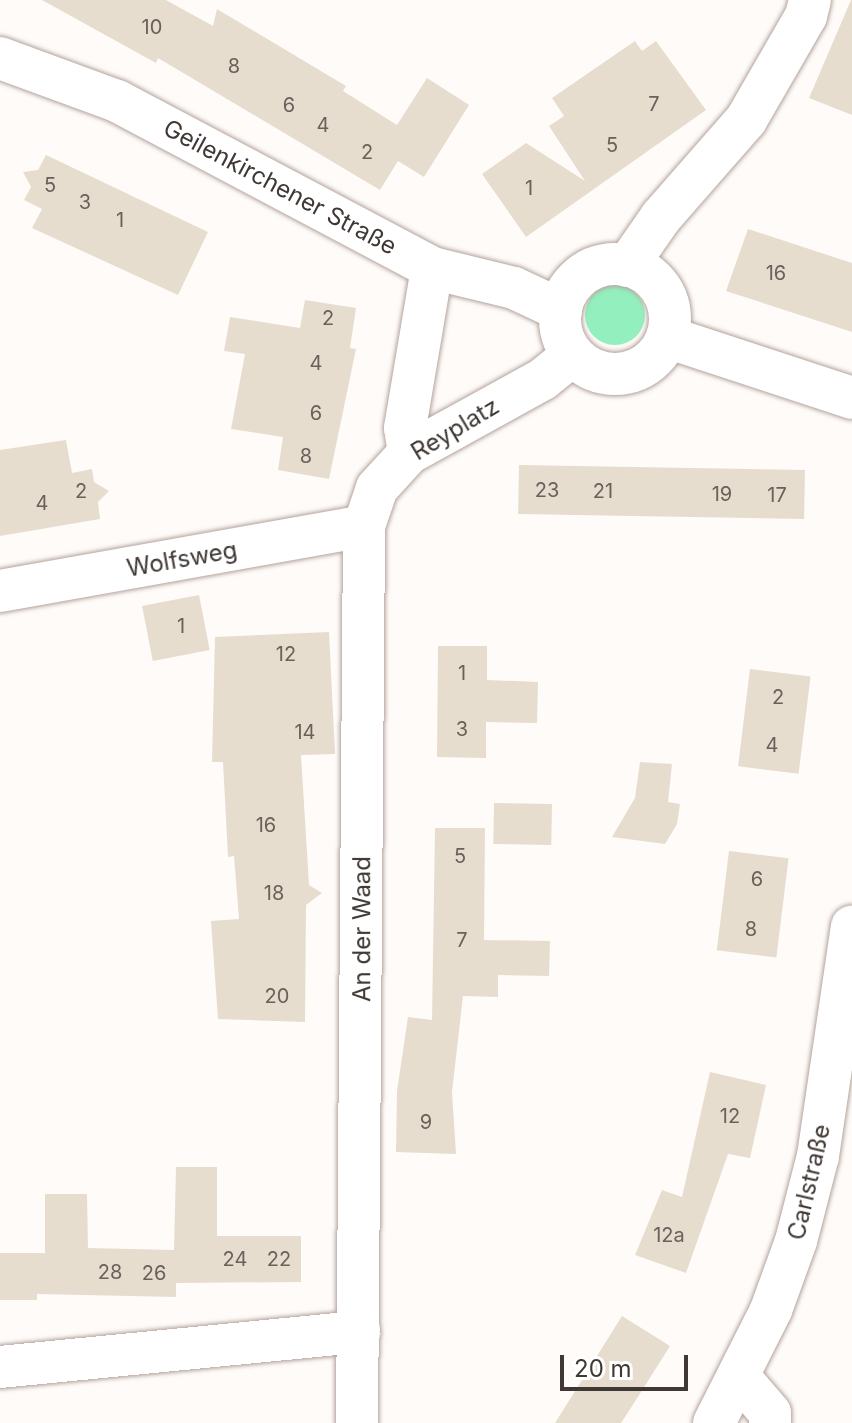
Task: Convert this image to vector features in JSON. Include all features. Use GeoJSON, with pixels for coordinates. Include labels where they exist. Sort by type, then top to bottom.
{"type":"FeatureCollection","features":[{"type":"Feature","properties":{"kind":"street"},"geometry":{"type":"LineString","coordinates":[[627,266],[661,217],[746,120],[806,16],[810,0]]}},
{"type":"Feature","properties":{"kind":"street","name":"Geilenkirchener Straße"},"geometry":{"type":"LineString","coordinates":[[0,58],[117,101],[432,268],[514,288],[561,310]]}},
{"type":"Feature","properties":{"kind":"street"},"geometry":{"type":"LineString","coordinates":[[612,265],[627,266],[654,280],[666,297],[667,337],[655,357],[636,371],[614,375],[592,369],[573,355],[562,334],[561,310],[584,274],[612,265]]}},
{"type":"Feature","properties":{"kind":"street"},"geometry":{"type":"LineString","coordinates":[[409,453],[405,428],[432,268]]}},
{"type":"Feature","properties":{"kind":"street"},"geometry":{"type":"LineString","coordinates":[[667,337],[852,398]]}},
{"type":"Feature","properties":{"kind":"street","name":"Reyplatz"},"geometry":{"type":"LineString","coordinates":[[364,526],[377,488],[409,453],[543,379],[573,355]]}},
{"type":"Feature","properties":{"kind":"street","name":"Wolfsweg"},"geometry":{"type":"LineString","coordinates":[[0,591],[364,526]]}},
{"type":"Feature","properties":{"kind":"street","name":"An der Waad"},"geometry":{"type":"LineString","coordinates":[[357,1423],[364,526]]}},
{"type":"Feature","properties":{"kind":"street","name":"Carlstraße"},"geometry":{"type":"LineString","coordinates":[[714,1423],[740,1378],[796,1241],[818,1156],[852,926]]}},
{"type":"Feature","properties":{"kind":"street"},"geometry":{"type":"LineString","coordinates":[[0,1367],[359,1332]]}},
{"type":"Feature","properties":{"kind":"street"},"geometry":{"type":"LineString","coordinates":[[740,1378],[770,1413],[770,1423]]}},
{"type":"Feature","properties":{"kind":"green space"},"geometry":{"type":"Polygon","coordinates":[[[615,285],[636,294],[645,315],[636,336],[615,345],[594,336],[585,315],[594,294],[615,285]]]}},
{"type":"Feature","properties":{"kind":"building"},"geometry":{"type":"Polygon","coordinates":[[[42,0],[166,0],[213,26],[217,9],[346,86],[343,91],[397,125],[427,78],[469,105],[424,177],[398,161],[380,190],[158,58],[156,63],[42,0]]]}},
{"type":"Feature","properties":{"kind":"building"},"geometry":{"type":"Polygon","coordinates":[[[852,0],[852,115],[809,98],[852,0]]]}},
{"type":"Feature","properties":{"kind":"building"},"geometry":{"type":"Polygon","coordinates":[[[635,41],[642,51],[656,41],[706,110],[526,237],[482,174],[526,143],[585,181],[549,126],[564,116],[552,98],[635,41]]]}},
{"type":"Feature","properties":{"kind":"building"},"geometry":{"type":"Polygon","coordinates":[[[46,155],[208,232],[178,295],[32,228],[42,209],[24,200],[31,187],[23,172],[38,170],[46,155]]]}},
{"type":"Feature","properties":{"kind":"building"},"geometry":{"type":"Polygon","coordinates":[[[748,229],[852,263],[852,332],[726,291],[748,229]]]}},
{"type":"Feature","properties":{"kind":"building"},"geometry":{"type":"Polygon","coordinates":[[[305,300],[356,308],[350,348],[356,349],[329,479],[278,470],[283,437],[231,429],[245,354],[224,351],[230,317],[300,328],[305,300]]]}},
{"type":"Feature","properties":{"kind":"building"},"geometry":{"type":"Polygon","coordinates":[[[66,440],[72,473],[92,469],[94,482],[109,491],[98,502],[100,519],[0,536],[0,450],[66,440]]]}},
{"type":"Feature","properties":{"kind":"building"},"geometry":{"type":"Polygon","coordinates":[[[519,465],[805,470],[804,519],[518,514],[519,465]]]}},
{"type":"Feature","properties":{"kind":"building"},"geometry":{"type":"Polygon","coordinates":[[[199,595],[210,650],[153,661],[142,606],[199,595]]]}},
{"type":"Feature","properties":{"kind":"building"},"geometry":{"type":"Polygon","coordinates":[[[329,632],[335,754],[301,755],[309,885],[322,893],[306,905],[305,1022],[218,1019],[211,921],[239,919],[234,856],[228,857],[223,762],[212,762],[215,637],[329,632]]]}},
{"type":"Feature","properties":{"kind":"building"},"geometry":{"type":"Polygon","coordinates":[[[438,646],[487,646],[487,680],[538,682],[537,723],[486,722],[486,758],[437,757],[438,646]]]}},
{"type":"Feature","properties":{"kind":"building"},"geometry":{"type":"Polygon","coordinates":[[[750,669],[811,676],[799,774],[738,766],[750,669]]]}},
{"type":"Feature","properties":{"kind":"building"},"geometry":{"type":"Polygon","coordinates":[[[640,762],[672,764],[668,802],[680,804],[677,824],[665,844],[612,837],[635,798],[640,762]]]}},
{"type":"Feature","properties":{"kind":"building"},"geometry":{"type":"Polygon","coordinates":[[[494,803],[552,804],[551,845],[493,844],[494,803]]]}},
{"type":"Feature","properties":{"kind":"building"},"geometry":{"type":"Polygon","coordinates":[[[435,828],[485,828],[484,940],[550,941],[549,976],[498,975],[498,997],[463,996],[452,1092],[456,1154],[396,1152],[397,1091],[408,1017],[432,1020],[435,828]]]}},
{"type":"Feature","properties":{"kind":"building"},"geometry":{"type":"Polygon","coordinates":[[[729,851],[789,858],[776,958],[717,950],[729,851]]]}},
{"type":"Feature","properties":{"kind":"building"},"geometry":{"type":"Polygon","coordinates":[[[710,1072],[766,1085],[750,1158],[728,1154],[686,1273],[635,1255],[662,1190],[682,1197],[710,1072]]]}},
{"type":"Feature","properties":{"kind":"building"},"geometry":{"type":"Polygon","coordinates":[[[176,1167],[217,1167],[217,1236],[301,1236],[301,1282],[176,1283],[176,1297],[37,1294],[37,1300],[0,1300],[0,1253],[45,1253],[45,1194],[87,1194],[88,1248],[174,1250],[176,1167]]]}},
{"type":"Feature","properties":{"kind":"building"},"geometry":{"type":"Polygon","coordinates":[[[622,1316],[670,1346],[621,1423],[555,1423],[622,1316]]]}}]}
